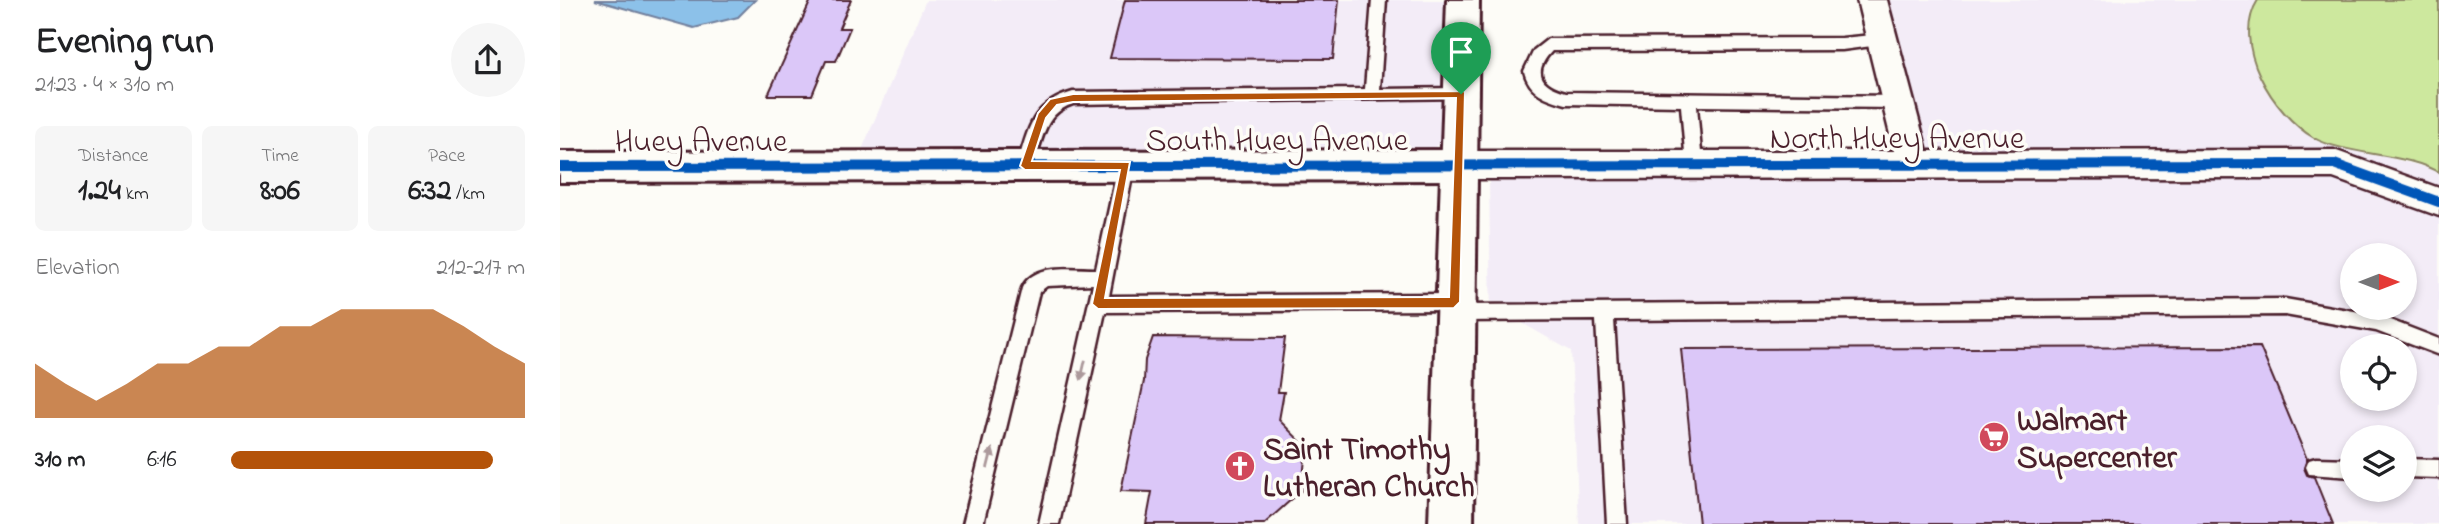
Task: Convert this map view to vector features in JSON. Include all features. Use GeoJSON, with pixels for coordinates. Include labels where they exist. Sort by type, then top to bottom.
{"type":"FeatureCollection","features":[{"type":"Feature","properties":{"kind":"street"},"geometry":{"type":"LineString","coordinates":[[1451,524],[1463,0]]}},
{"type":"Feature","properties":{"kind":"street"},"geometry":{"type":"LineString","coordinates":[[1872,0],[1914,163]]}},
{"type":"Feature","properties":{"kind":"street","name":"North Huey Avenue"},"geometry":{"type":"LineString","coordinates":[[1460,165],[2334,164],[2439,202]]}},
{"type":"Feature","properties":{"kind":"street","name":"South Huey Avenue"},"geometry":{"type":"LineString","coordinates":[[843,166],[1460,165]]}},
{"type":"Feature","properties":{"kind":"street","name":"Huey Avenue"},"geometry":{"type":"LineString","coordinates":[[560,167],[843,166]]}},
{"type":"Feature","properties":{"kind":"lane"},"geometry":{"type":"LineString","coordinates":[[1372,95],[1379,0]]}},
{"type":"Feature","properties":{"kind":"lane"},"geometry":{"type":"LineString","coordinates":[[1882,40],[1842,44],[1564,43],[1548,45],[1534,61],[1532,76],[1537,87],[1547,94],[1566,98],[1898,102]]}},
{"type":"Feature","properties":{"kind":"lane"},"geometry":{"type":"LineString","coordinates":[[1025,166],[1042,116],[1053,102],[1073,98],[1461,94]]}},
{"type":"Feature","properties":{"kind":"lane"},"geometry":{"type":"LineString","coordinates":[[1688,99],[1694,164]]}},
{"type":"Feature","properties":{"kind":"lane"},"geometry":{"type":"LineString","coordinates":[[1049,524],[1126,166]]}},
{"type":"Feature","properties":{"kind":"lane"},"geometry":{"type":"LineString","coordinates":[[973,524],[1031,288],[1043,278],[1104,276]]}},
{"type":"Feature","properties":{"kind":"lane"},"geometry":{"type":"LineString","coordinates":[[1098,304],[1605,312],[2285,307],[2377,323],[2439,347]]}},
{"type":"Feature","properties":{"kind":"lane"},"geometry":{"type":"LineString","coordinates":[[1605,312],[1617,524]]}},
{"type":"Feature","properties":{"kind":"lane"},"geometry":{"type":"LineString","coordinates":[[2316,467],[2340,468]]}},
{"type":"Feature","properties":{"kind":"lane"},"geometry":{"type":"LineString","coordinates":[[2417,468],[2439,469]]}},
{"type":"Feature","properties":{"kind":"shaded area"},"geometry":{"type":"Polygon","coordinates":[[[926,0],[1448,0],[1444,142],[1422,153],[860,154],[926,0]]]}},
{"type":"Feature","properties":{"kind":"shaded area"},"geometry":{"type":"Polygon","coordinates":[[[1887,0],[2258,0],[2249,15],[2315,139],[2433,169],[2439,173],[2439,191],[2346,156],[2344,152],[2318,148],[2317,152],[1927,152],[1887,0]]]}},
{"type":"Feature","properties":{"kind":"shaded area"},"geometry":{"type":"Polygon","coordinates":[[[2336,176],[2439,214],[2439,524],[1579,524],[1571,351],[1522,323],[1491,323],[1489,177],[2336,176]]]}},
{"type":"Feature","properties":{"kind":"green space"},"geometry":{"type":"Polygon","coordinates":[[[2258,0],[2439,0],[2439,173],[2411,161],[2327,144],[2314,138],[2284,113],[2260,76],[2253,57],[2249,37],[2251,18],[2258,0]]]}},
{"type":"Feature","properties":{"kind":"water"},"geometry":{"type":"Polygon","coordinates":[[[595,0],[755,0],[738,17],[694,28],[595,0]]]}},
{"type":"Feature","properties":{"kind":"building"},"geometry":{"type":"Polygon","coordinates":[[[811,0],[851,0],[839,28],[850,28],[836,61],[826,61],[812,95],[768,95],[811,0]]]}},
{"type":"Feature","properties":{"kind":"building"},"geometry":{"type":"Polygon","coordinates":[[[1125,0],[1339,0],[1333,59],[1110,58],[1125,0]]]}},
{"type":"Feature","properties":{"kind":"building","name":"Saint Timothy Lutheran Church"},"geometry":{"type":"Polygon","coordinates":[[[1153,337],[1285,338],[1278,392],[1284,392],[1279,420],[1306,447],[1302,490],[1264,524],[1146,524],[1152,492],[1121,491],[1144,381],[1145,360],[1153,337]]]}},
{"type":"Feature","properties":{"kind":"building","name":"Walmart Supercenter"},"geometry":{"type":"Polygon","coordinates":[[[2260,347],[2307,459],[2304,468],[2307,475],[2314,477],[2333,524],[1699,524],[1681,349],[2260,347]]]}},
{"type":"Feature","properties":{"kind":"cycle path"},"geometry":{"type":"LineString","coordinates":[[560,167],[2334,164],[2439,202]]}},
{"type":"Feature","properties":{"kind":"place","name":"Walmart Supercenter"},"geometry":{"type":"Point","coordinates":[1994,437]}},
{"type":"Feature","properties":{"kind":"place","name":"Saint Timothy Lutheran Church"},"geometry":{"type":"Point","coordinates":[1240,466]}},
{"type":"Feature","properties":{"kind":"route"},"geometry":{"type":"LineString","coordinates":[[1461,94],[1454,302],[1098,304],[1126,166],[1025,166],[1042,116],[1053,102],[1073,98],[1461,94]]}}]}
